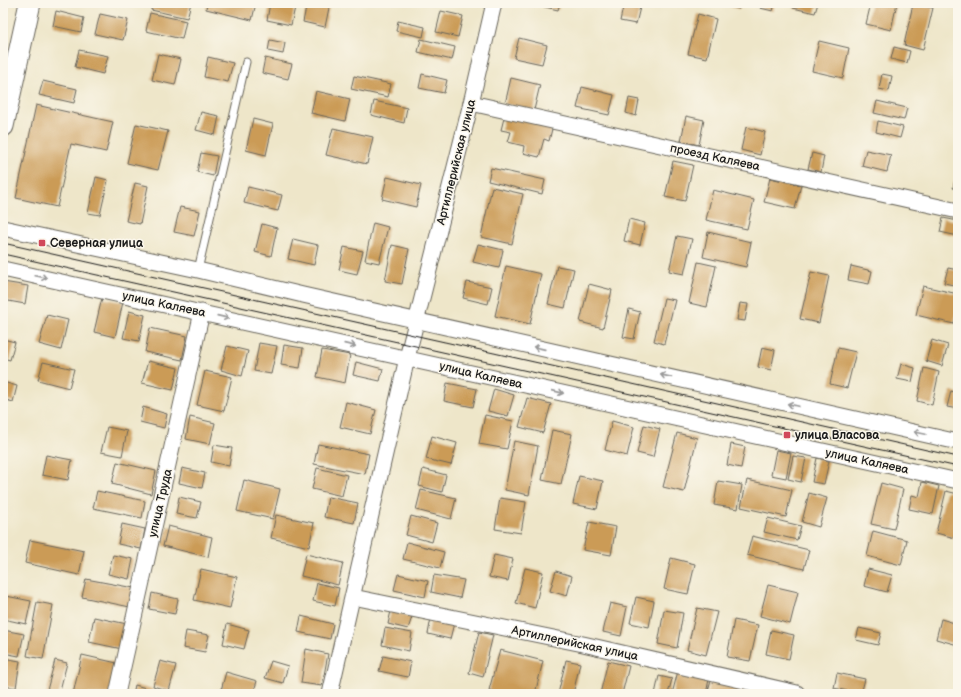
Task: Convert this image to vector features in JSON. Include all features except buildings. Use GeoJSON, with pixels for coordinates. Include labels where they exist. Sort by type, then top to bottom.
{"type":"FeatureCollection","features":[{"type":"Feature","properties":{"kind":"main road"},"geometry":{"type":"LineString","coordinates":[[3,126],[30,3]]}},
{"type":"Feature","properties":{"kind":"street","name":"Артиллерийская улица"},"geometry":{"type":"LineString","coordinates":[[407,358],[471,103],[494,3]]}},
{"type":"Feature","properties":{"kind":"street","name":"проезд Каляева"},"geometry":{"type":"LineString","coordinates":[[471,103],[958,211]]}},
{"type":"Feature","properties":{"kind":"street"},"geometry":{"type":"LineString","coordinates":[[3,228],[198,270],[958,442]]}},
{"type":"Feature","properties":{"kind":"street","name":"улица Каляева"},"geometry":{"type":"LineString","coordinates":[[3,268],[958,481]]}},
{"type":"Feature","properties":{"kind":"street","name":"улица Труда"},"geometry":{"type":"LineString","coordinates":[[117,694],[202,312]]}},
{"type":"Feature","properties":{"kind":"street"},"geometry":{"type":"LineString","coordinates":[[330,694],[407,358]]}},
{"type":"Feature","properties":{"kind":"street","name":"Артиллерийская улица"},"geometry":{"type":"LineString","coordinates":[[353,597],[583,644],[797,693]]}},
{"type":"Feature","properties":{"kind":"lane"},"geometry":{"type":"LineString","coordinates":[[198,270],[246,62]]}},
{"type":"Feature","properties":{"kind":"tram line"},"geometry":{"type":"LineString","coordinates":[[3,243],[958,457]]}},
{"type":"Feature","properties":{"kind":"tram line"},"geometry":{"type":"LineString","coordinates":[[3,254],[958,467]]}},
{"type":"Feature","properties":{"kind":"place","name":"Северная улица"},"geometry":{"type":"Point","coordinates":[42,243]}},
{"type":"Feature","properties":{"kind":"place","name":"улица Власова"},"geometry":{"type":"Point","coordinates":[787,435]}}]}
